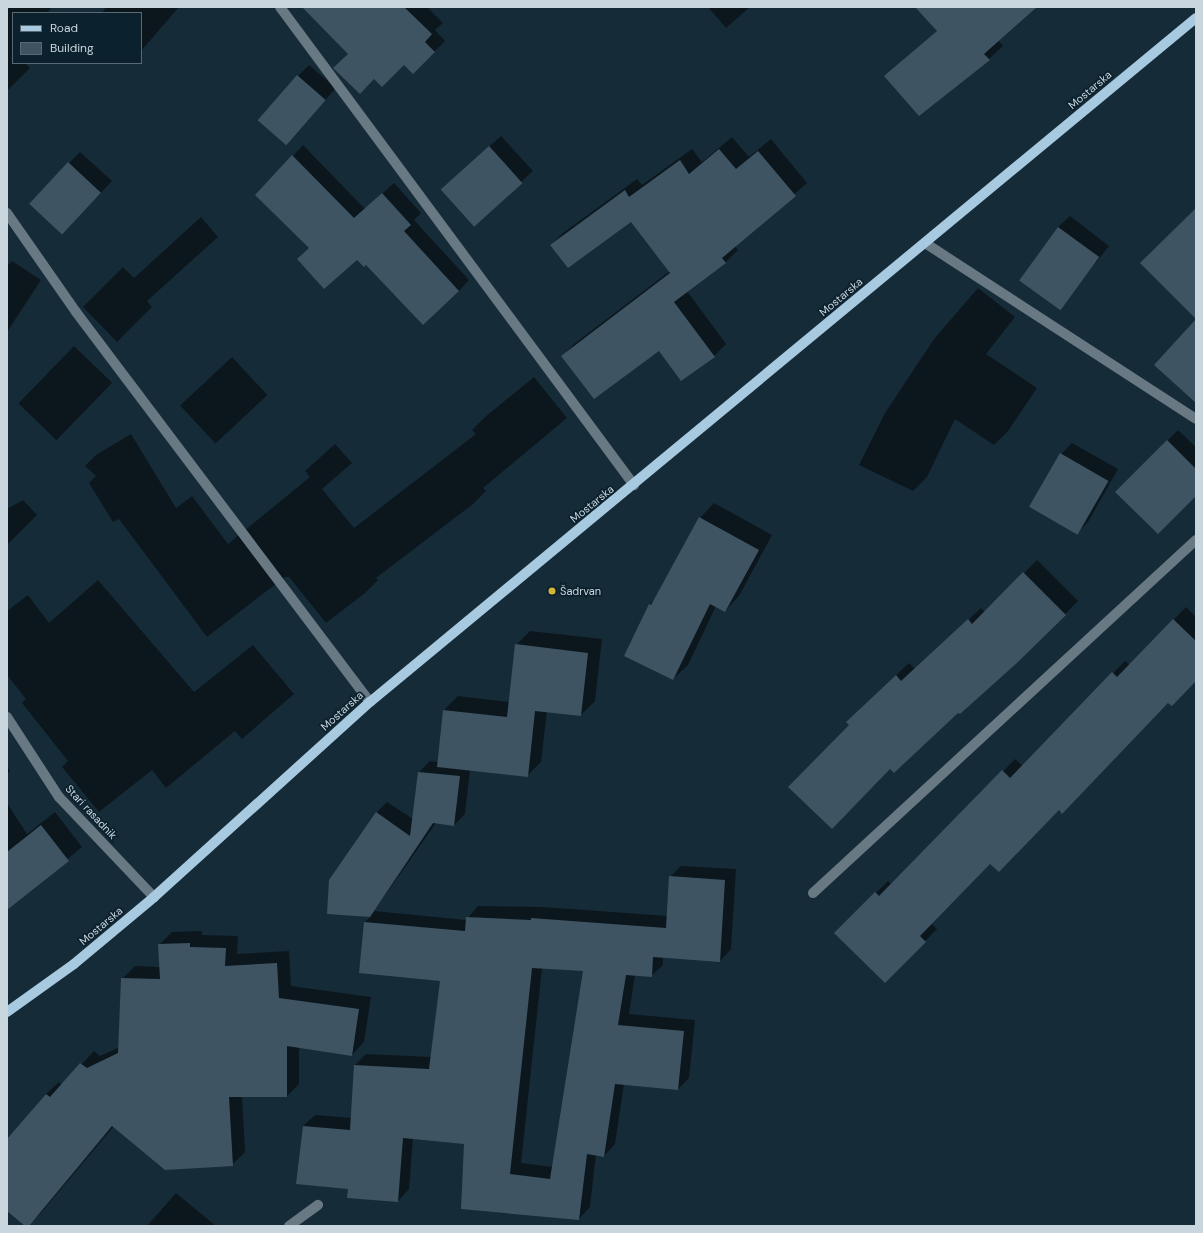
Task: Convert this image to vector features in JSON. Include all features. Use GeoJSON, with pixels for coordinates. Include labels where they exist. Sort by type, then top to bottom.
{"type":"FeatureCollection","features":[{"type":"Feature","properties":{"kind":"main road","name":"Mostarska"},"geometry":{"type":"LineString","coordinates":[[7,1012],[74,964],[154,897],[370,702],[634,485],[1196,18]]}},
{"type":"Feature","properties":{"kind":"street"},"geometry":{"type":"LineString","coordinates":[[280,7],[634,485]]}},
{"type":"Feature","properties":{"kind":"street"},"geometry":{"type":"LineString","coordinates":[[7,213],[76,312],[370,702]]}},
{"type":"Feature","properties":{"kind":"street"},"geometry":{"type":"LineString","coordinates":[[925,242],[1196,419]]}},
{"type":"Feature","properties":{"kind":"street"},"geometry":{"type":"LineString","coordinates":[[813,893],[1196,540]]}},
{"type":"Feature","properties":{"kind":"street","name":"Stari rasadnik"},"geometry":{"type":"LineString","coordinates":[[7,717],[59,797],[154,897]]}},
{"type":"Feature","properties":{"kind":"street"},"geometry":{"type":"LineString","coordinates":[[290,1226],[318,1206]]}},
{"type":"Feature","properties":{"kind":"building"},"geometry":{"type":"Polygon","coordinates":[[[302,7],[404,7],[432,34],[425,42],[435,52],[413,74],[404,65],[382,87],[374,79],[360,94],[333,68],[348,54],[302,7]]]}},
{"type":"Feature","properties":{"kind":"building"},"geometry":{"type":"Polygon","coordinates":[[[915,7],[1037,7],[984,54],[990,60],[919,116],[884,76],[937,31],[915,7]]]}},
{"type":"Feature","properties":{"kind":"building"},"geometry":{"type":"Polygon","coordinates":[[[297,75],[326,100],[286,145],[258,120],[297,75]]]}},
{"type":"Feature","properties":{"kind":"building"},"geometry":{"type":"Polygon","coordinates":[[[489,146],[522,183],[474,227],[441,189],[489,146]]]}},
{"type":"Feature","properties":{"kind":"building"},"geometry":{"type":"Polygon","coordinates":[[[719,149],[736,169],[758,151],[796,196],[722,258],[726,263],[674,302],[715,357],[681,381],[659,351],[594,399],[561,356],[670,273],[631,222],[568,268],[550,245],[625,190],[629,197],[680,160],[689,174],[719,149]]]}},
{"type":"Feature","properties":{"kind":"building"},"geometry":{"type":"Polygon","coordinates":[[[292,155],[354,218],[382,193],[411,225],[404,231],[459,291],[423,325],[366,265],[364,267],[357,260],[324,289],[297,259],[309,248],[255,195],[292,155]]]}},
{"type":"Feature","properties":{"kind":"building"},"geometry":{"type":"Polygon","coordinates":[[[68,162],[101,193],[62,234],[29,204],[68,162]]]}},
{"type":"Feature","properties":{"kind":"building"},"geometry":{"type":"Polygon","coordinates":[[[1196,208],[1196,319],[1140,263],[1196,208]]]}},
{"type":"Feature","properties":{"kind":"building"},"geometry":{"type":"Polygon","coordinates":[[[1058,227],[1099,257],[1060,310],[1019,280],[1058,227]]]}},
{"type":"Feature","properties":{"kind":"building"},"geometry":{"type":"Polygon","coordinates":[[[1196,319],[1196,403],[1154,365],[1196,319]]]}},
{"type":"Feature","properties":{"kind":"building"},"geometry":{"type":"Polygon","coordinates":[[[1167,440],[1196,469],[1196,496],[1158,534],[1115,492],[1167,440]]]}},
{"type":"Feature","properties":{"kind":"building"},"geometry":{"type":"Polygon","coordinates":[[[1060,453],[1108,481],[1077,535],[1029,507],[1060,453]]]}},
{"type":"Feature","properties":{"kind":"building"},"geometry":{"type":"Polygon","coordinates":[[[699,517],[759,550],[725,612],[710,604],[673,680],[624,656],[649,604],[651,605],[699,517]]]}},
{"type":"Feature","properties":{"kind":"building"},"geometry":{"type":"Polygon","coordinates":[[[1023,572],[1066,615],[1019,661],[960,714],[958,713],[894,773],[890,769],[832,829],[788,787],[849,725],[846,722],[896,675],[901,681],[968,619],[972,624],[1023,572]]]}},
{"type":"Feature","properties":{"kind":"building"},"geometry":{"type":"Polygon","coordinates":[[[1173,619],[1196,641],[1196,681],[1172,706],[1168,703],[1062,814],[1059,810],[999,872],[990,864],[920,936],[926,942],[885,983],[834,933],[875,892],[879,896],[1002,770],[1010,778],[1112,672],[1117,677],[1173,619]]]}},
{"type":"Feature","properties":{"kind":"building"},"geometry":{"type":"Polygon","coordinates":[[[515,644],[588,653],[581,716],[535,711],[528,777],[437,767],[443,710],[507,717],[515,644]]]}},
{"type":"Feature","properties":{"kind":"building"},"geometry":{"type":"Polygon","coordinates":[[[418,772],[460,776],[454,826],[433,823],[370,917],[327,914],[329,880],[376,812],[410,836],[418,772]]]}},
{"type":"Feature","properties":{"kind":"building"},"geometry":{"type":"Polygon","coordinates":[[[41,825],[69,861],[7,910],[7,852],[41,825]]]}},
{"type":"Feature","properties":{"kind":"building"},"geometry":{"type":"Polygon","coordinates":[[[669,876],[725,880],[720,962],[653,957],[652,977],[626,975],[618,1025],[684,1031],[678,1090],[615,1084],[604,1157],[587,1154],[579,1220],[461,1209],[464,1144],[403,1138],[398,1202],[347,1198],[348,1189],[296,1184],[303,1126],[350,1130],[354,1065],[429,1069],[440,981],[359,973],[364,922],[465,931],[466,917],[531,920],[531,918],[666,928],[669,876]],[[532,968],[510,1174],[550,1179],[583,971],[532,968]]]}},
{"type":"Feature","properties":{"kind":"building"},"geometry":{"type":"Polygon","coordinates":[[[190,943],[190,947],[226,948],[225,966],[277,963],[279,998],[359,1009],[352,1056],[287,1046],[287,1097],[229,1097],[233,1166],[165,1170],[112,1126],[29,1226],[25,1226],[7,1211],[7,1139],[46,1094],[50,1097],[80,1063],[87,1068],[118,1053],[121,978],[160,979],[158,944],[190,943]]]}},
{"type":"Feature","properties":{"kind":"place","name":"Šadrvan"},"geometry":{"type":"Point","coordinates":[552,591]}}]}
